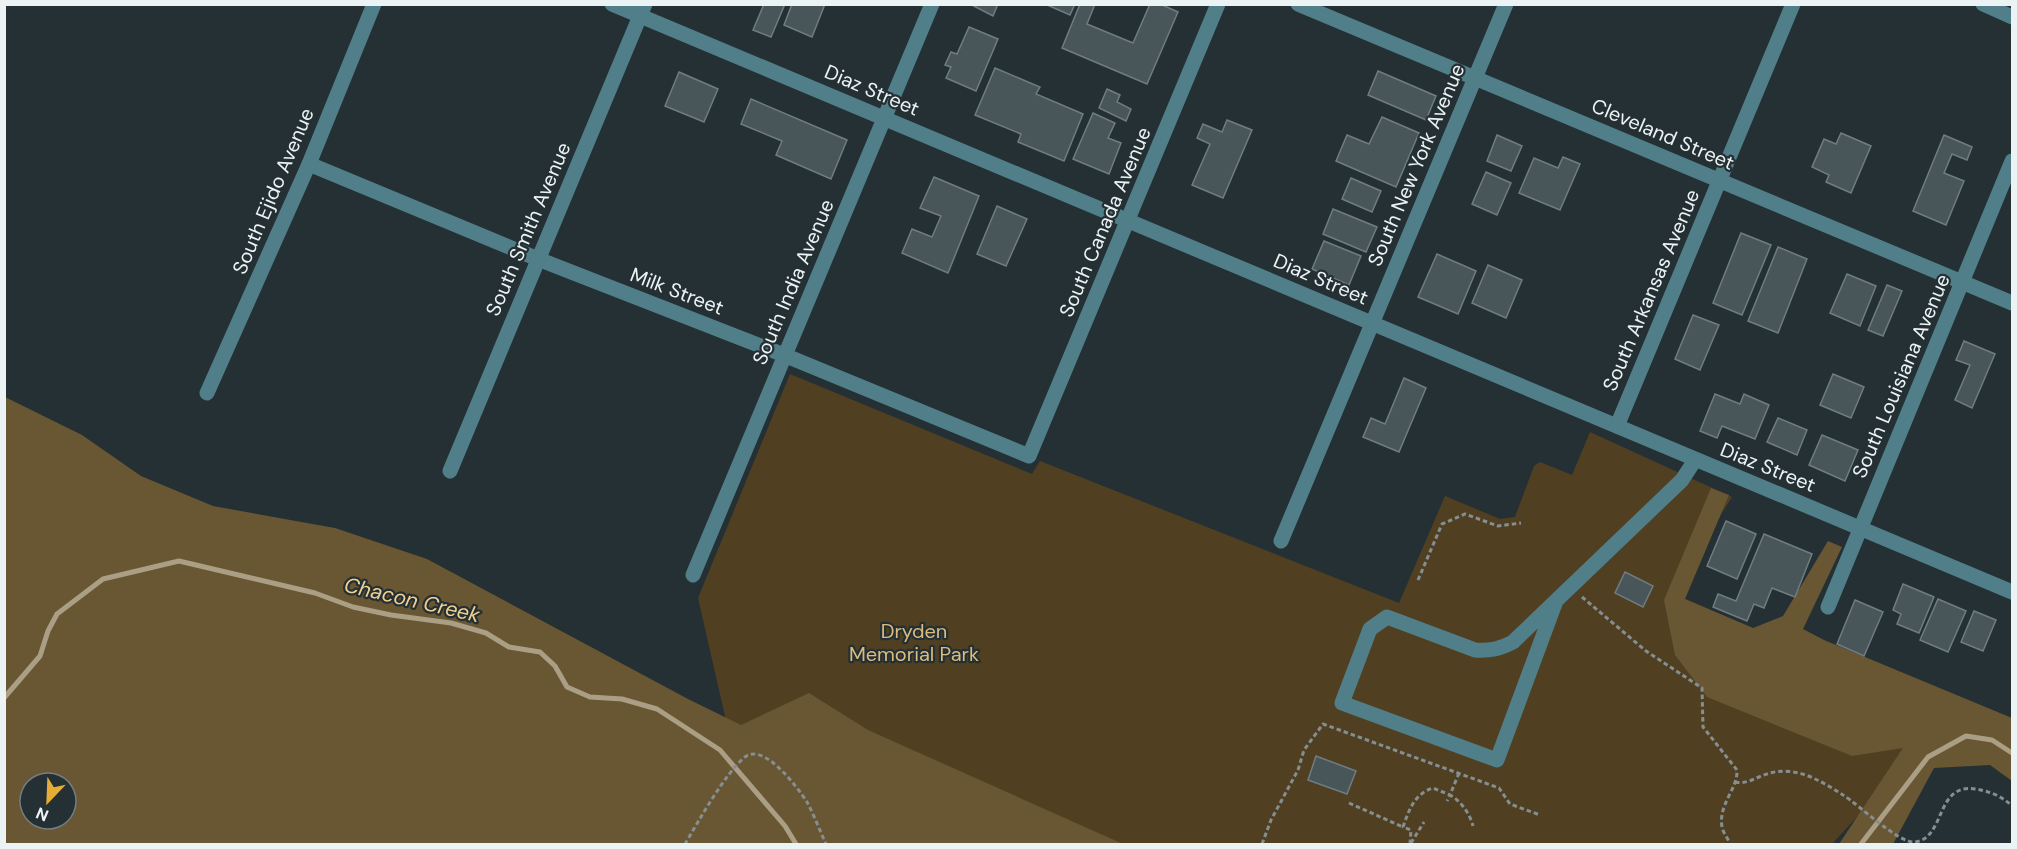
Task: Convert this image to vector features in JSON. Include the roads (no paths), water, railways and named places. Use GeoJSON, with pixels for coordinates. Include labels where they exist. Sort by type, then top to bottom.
{"type":"FeatureCollection","features":[{"type":"Feature","properties":{"kind":"street","name":"South Ejido Avenue"},"geometry":{"type":"LineString","coordinates":[[207,393],[309,164],[374,4]]}},
{"type":"Feature","properties":{"kind":"street","name":"Diaz Street"},"geometry":{"type":"LineString","coordinates":[[612,4],[643,10],[885,118],[2013,592]]}},
{"type":"Feature","properties":{"kind":"street","name":"South India Avenue"},"geometry":{"type":"LineString","coordinates":[[693,575],[932,4]]}},
{"type":"Feature","properties":{"kind":"street","name":"South Canada Avenue"},"geometry":{"type":"LineString","coordinates":[[1029,456],[1218,4]]}},
{"type":"Feature","properties":{"kind":"street","name":"Cleveland Street"},"geometry":{"type":"LineString","coordinates":[[1298,4],[2013,303]]}},
{"type":"Feature","properties":{"kind":"street","name":"South New York Avenue"},"geometry":{"type":"LineString","coordinates":[[1281,541],[1506,4]]}},
{"type":"Feature","properties":{"kind":"street","name":"South Arkansas Avenue"},"geometry":{"type":"LineString","coordinates":[[1617,426],[1793,4]]}},
{"type":"Feature","properties":{"kind":"street"},"geometry":{"type":"LineString","coordinates":[[1983,4],[2013,17]]}},
{"type":"Feature","properties":{"kind":"street","name":"South Smith Avenue"},"geometry":{"type":"LineString","coordinates":[[450,471],[643,10]]}},
{"type":"Feature","properties":{"kind":"street","name":"South Louisiana Avenue"},"geometry":{"type":"LineString","coordinates":[[1828,607],[2013,161]]}},
{"type":"Feature","properties":{"kind":"street","name":"Milk Street"},"geometry":{"type":"LineString","coordinates":[[309,164],[538,260],[784,355],[1029,456]]}},
{"type":"Feature","properties":{"kind":"street"},"geometry":{"type":"LineString","coordinates":[[1556,601],[1497,760],[1342,703],[1370,629],[1387,617],[1475,650],[1501,649],[1513,642],[1682,480],[1695,459]]}},
{"type":"Feature","properties":{"kind":"waterway","name":"Chacon Creek"},"geometry":{"type":"LineString","coordinates":[[4,698],[40,656],[48,631],[57,614],[103,579],[179,561],[315,593],[353,607],[451,623],[486,633],[509,647],[540,652],[555,666],[567,687],[590,697],[622,699],[657,709],[720,750],[785,826],[796,844]]}},
{"type":"Feature","properties":{"kind":"waterway","name":"Chacon Creek"},"geometry":{"type":"LineString","coordinates":[[1861,844],[1928,757],[1966,736],[1992,740],[2012,753]]}},
{"type":"Feature","properties":{"kind":"park label","name":"Dryden Memorial Park"},"geometry":{"type":"Point","coordinates":[914,642]}}]}
